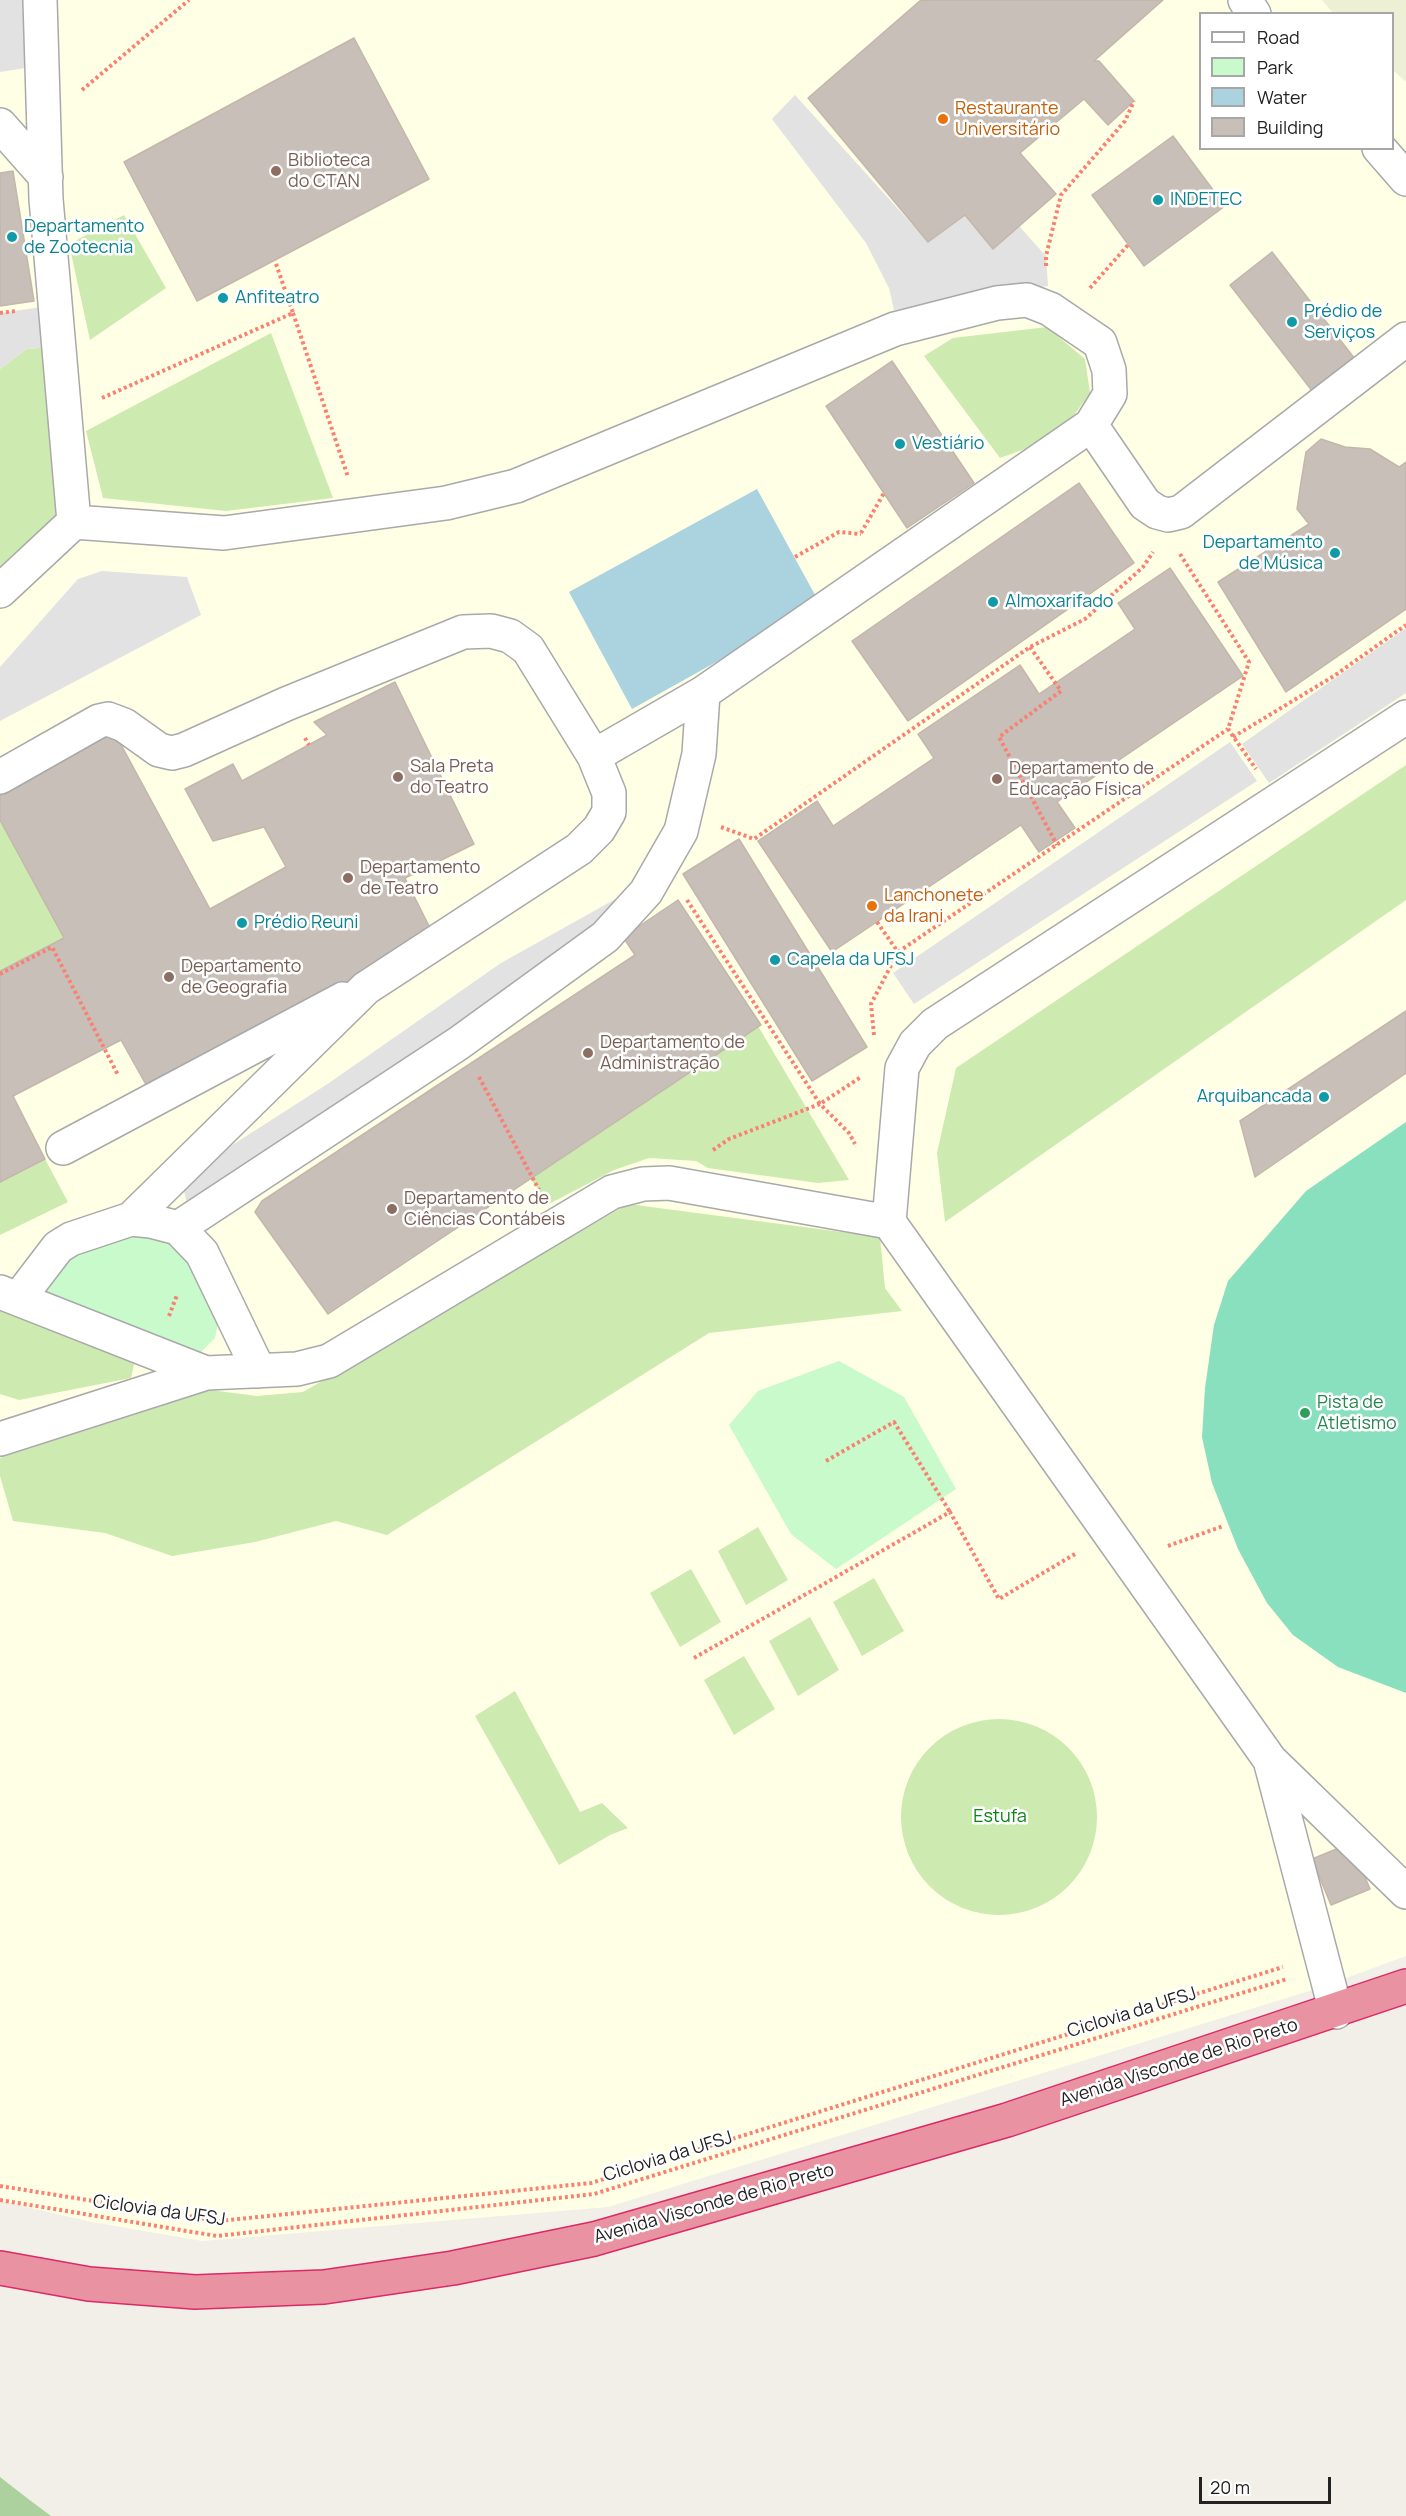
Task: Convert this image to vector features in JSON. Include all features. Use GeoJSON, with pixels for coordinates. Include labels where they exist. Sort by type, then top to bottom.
{"type":"FeatureCollection","features":[{"type":"Feature","properties":{"kind":"highway","name":"Avenida Visconde de Rio Preto"},"geometry":{"type":"LineString","coordinates":[[0,2268],[89,2284],[195,2292],[324,2287],[453,2268],[594,2240],[984,2126],[1336,2012],[1406,1986]]}},
{"type":"Feature","properties":{"kind":"lane"},"geometry":{"type":"LineString","coordinates":[[40,0],[46,177],[74,522]]}},
{"type":"Feature","properties":{"kind":"lane"},"geometry":{"type":"LineString","coordinates":[[0,125],[46,177]]}},
{"type":"Feature","properties":{"kind":"lane"},"geometry":{"type":"LineString","coordinates":[[1381,150],[1406,179]]}},
{"type":"Feature","properties":{"kind":"lane"},"geometry":{"type":"LineString","coordinates":[[0,591],[74,522],[224,532],[446,503],[516,486],[895,329],[997,303],[1027,300],[1050,309],[1100,343],[1109,370],[1110,394],[1091,425],[703,693],[594,756]]}},
{"type":"Feature","properties":{"kind":"lane"},"geometry":{"type":"LineString","coordinates":[[1091,425],[1145,504],[1157,512],[1168,515],[1181,512],[1406,339]]}},
{"type":"Feature","properties":{"kind":"lane"},"geometry":{"type":"LineString","coordinates":[[0,777],[99,721],[108,719],[124,725],[159,750],[172,753],[184,750],[286,704],[464,632],[492,631],[510,636],[528,650],[594,756],[609,793],[609,812],[593,835],[579,849],[366,988],[63,1148]]}},
{"type":"Feature","properties":{"kind":"lane"},"geometry":{"type":"LineString","coordinates":[[178,1228],[459,1043],[605,937],[646,892],[681,831],[699,754],[703,693]]}},
{"type":"Feature","properties":{"kind":"lane"},"geometry":{"type":"LineString","coordinates":[[1406,717],[935,1024],[915,1044],[902,1068],[889,1222],[1270,1760],[1406,1892]]}},
{"type":"Feature","properties":{"kind":"lane"},"geometry":{"type":"LineString","coordinates":[[131,1220],[366,988]]}},
{"type":"Feature","properties":{"kind":"lane"},"geometry":{"type":"LineString","coordinates":[[0,1439],[206,1373],[297,1369],[329,1361],[612,1192],[643,1184],[669,1183],[889,1222]]}},
{"type":"Feature","properties":{"kind":"lane"},"geometry":{"type":"LineString","coordinates":[[206,1373],[9,1295],[58,1247],[87,1232],[131,1220],[151,1221],[178,1228],[202,1252],[260,1371]]}},
{"type":"Feature","properties":{"kind":"lane"},"geometry":{"type":"LineString","coordinates":[[1270,1760],[1322,1968],[1336,2012]]}},
{"type":"Feature","properties":{"kind":"path"},"geometry":{"type":"LineString","coordinates":[[81,91],[189,0]]}},
{"type":"Feature","properties":{"kind":"path"},"geometry":{"type":"LineString","coordinates":[[1083,296],[1128,245]]}},
{"type":"Feature","properties":{"kind":"path"},"geometry":{"type":"LineString","coordinates":[[275,261],[350,483]]}},
{"type":"Feature","properties":{"kind":"path"},"geometry":{"type":"LineString","coordinates":[[100,399],[293,313]]}},
{"type":"Feature","properties":{"kind":"path"},"geometry":{"type":"LineString","coordinates":[[861,534],[884,493]]}},
{"type":"Feature","properties":{"kind":"path"},"geometry":{"type":"LineString","coordinates":[[714,831],[720,827],[754,839],[1030,647],[1085,619],[1143,567],[1154,549]]}},
{"type":"Feature","properties":{"kind":"path"},"geometry":{"type":"LineString","coordinates":[[874,1044],[871,1004],[898,952],[1228,729],[1249,662],[1178,552]]}},
{"type":"Feature","properties":{"kind":"path"},"geometry":{"type":"LineString","coordinates":[[1233,736],[1334,676],[1406,625]]}},
{"type":"Feature","properties":{"kind":"path"},"geometry":{"type":"LineString","coordinates":[[1030,647],[1061,691],[999,737],[1057,845]]}},
{"type":"Feature","properties":{"kind":"path"},"geometry":{"type":"LineString","coordinates":[[1228,729],[1252,762]]}},
{"type":"Feature","properties":{"kind":"path"},"geometry":{"type":"LineString","coordinates":[[682,893],[820,1104],[849,1133]]}},
{"type":"Feature","properties":{"kind":"path"},"geometry":{"type":"LineString","coordinates":[[877,922],[898,952]]}},
{"type":"Feature","properties":{"kind":"path"},"geometry":{"type":"LineString","coordinates":[[0,974],[52,947],[104,1049]]}},
{"type":"Feature","properties":{"kind":"path"},"geometry":{"type":"LineString","coordinates":[[476,1071],[530,1178],[543,1196]]}},
{"type":"Feature","properties":{"kind":"path"},"geometry":{"type":"LineString","coordinates":[[704,1156],[729,1139],[820,1104],[863,1075]]}},
{"type":"Feature","properties":{"kind":"path"},"geometry":{"type":"LineString","coordinates":[[826,1461],[894,1422],[950,1512],[999,1599],[1077,1553]]}},
{"type":"Feature","properties":{"kind":"path"},"geometry":{"type":"LineString","coordinates":[[694,1658],[950,1512]]}},
{"type":"Feature","properties":{"kind":"path"},"geometry":{"type":"LineString","coordinates":[[1070,1543],[1083,1562]]}},
{"type":"Feature","properties":{"kind":"path"},"geometry":{"type":"LineString","coordinates":[[0,2187],[219,2221],[591,2182],[1286,1966]]}},
{"type":"Feature","properties":{"kind":"path","name":"Ciclovia da UFSJ"},"geometry":{"type":"LineString","coordinates":[[0,2200],[217,2236],[594,2194],[1322,1968]]}},
{"type":"Feature","properties":{"kind":"shaded area"},"geometry":{"type":"Polygon","coordinates":[[[0,0],[1406,0],[1406,1956],[1319,1988],[608,2207],[202,2241],[92,2222],[0,2201],[0,0]]]}},
{"type":"Feature","properties":{"kind":"shaded area"},"geometry":{"type":"Polygon","coordinates":[[[0,0],[23,0],[32,67],[0,72],[0,0]]]}},
{"type":"Feature","properties":{"kind":"shaded area"},"geometry":{"type":"Polygon","coordinates":[[[1322,0],[1406,0],[1406,82],[1394,71],[1394,12],[1332,12],[1322,0]]]}},
{"type":"Feature","properties":{"kind":"shaded area"},"geometry":{"type":"Polygon","coordinates":[[[795,95],[928,242],[965,215],[1019,226],[1046,256],[1048,286],[894,310],[889,288],[866,243],[772,119],[795,95]]]}},
{"type":"Feature","properties":{"kind":"shaded area"},"geometry":{"type":"Polygon","coordinates":[[[49,306],[52,347],[27,349],[0,369],[0,313],[49,306]]]}},
{"type":"Feature","properties":{"kind":"shaded area"},"geometry":{"type":"Polygon","coordinates":[[[102,571],[187,577],[201,615],[0,721],[0,667],[78,579],[102,571]]]}},
{"type":"Feature","properties":{"kind":"shaded area"},"geometry":{"type":"Polygon","coordinates":[[[1406,628],[1406,693],[1269,783],[1242,744],[1406,628]]]}},
{"type":"Feature","properties":{"kind":"shaded area"},"geometry":{"type":"Polygon","coordinates":[[[1230,742],[1257,781],[914,1004],[893,973],[1230,742]]]}},
{"type":"Feature","properties":{"kind":"shaded area"},"geometry":{"type":"Polygon","coordinates":[[[644,883],[603,928],[189,1213],[181,1178],[329,1083],[501,963],[644,883]]]}},
{"type":"Feature","properties":{"kind":"green space"},"geometry":{"type":"Polygon","coordinates":[[[124,215],[166,288],[90,340],[69,244],[124,215]]]}},
{"type":"Feature","properties":{"kind":"green space"},"geometry":{"type":"Polygon","coordinates":[[[1047,327],[1085,359],[1090,393],[1072,418],[1025,449],[1000,458],[924,356],[953,338],[1047,327]]]}},
{"type":"Feature","properties":{"kind":"green space"},"geometry":{"type":"Polygon","coordinates":[[[271,333],[333,498],[226,511],[103,498],[86,431],[271,333]]]}},
{"type":"Feature","properties":{"kind":"green space"},"geometry":{"type":"Polygon","coordinates":[[[52,347],[68,523],[0,585],[0,369],[27,349],[52,347]]]}},
{"type":"Feature","properties":{"kind":"green space"},"geometry":{"type":"Polygon","coordinates":[[[1406,765],[1406,900],[945,1222],[937,1153],[956,1068],[1406,765]]]}},
{"type":"Feature","properties":{"kind":"green space"},"geometry":{"type":"Polygon","coordinates":[[[0,820],[64,938],[0,971],[0,820]]]}},
{"type":"Feature","properties":{"kind":"green space"},"geometry":{"type":"Polygon","coordinates":[[[758,1026],[849,1180],[818,1183],[708,1168],[696,1161],[649,1158],[614,1170],[549,1204],[530,1178],[758,1026]]]}},
{"type":"Feature","properties":{"kind":"green space","name":"Pista de Atletismo"},"geometry":{"type":"Polygon","coordinates":[[[1406,1122],[1406,1693],[1338,1667],[1293,1635],[1267,1603],[1238,1549],[1212,1483],[1202,1437],[1205,1388],[1214,1325],[1228,1281],[1306,1191],[1406,1122]]]}},
{"type":"Feature","properties":{"kind":"green space"},"geometry":{"type":"Polygon","coordinates":[[[45,1159],[68,1202],[0,1235],[0,1182],[45,1159]]]}},
{"type":"Feature","properties":{"kind":"green space"},"geometry":{"type":"Polygon","coordinates":[[[628,1204],[880,1237],[885,1288],[902,1311],[709,1333],[387,1535],[336,1521],[255,1542],[172,1556],[105,1533],[13,1521],[0,1476],[0,1458],[210,1390],[257,1396],[303,1392],[628,1204]]]}},
{"type":"Feature","properties":{"kind":"green space"},"geometry":{"type":"Polygon","coordinates":[[[126,1233],[178,1236],[219,1318],[215,1338],[197,1356],[34,1299],[68,1250],[126,1233]]]}},
{"type":"Feature","properties":{"kind":"green space"},"geometry":{"type":"Polygon","coordinates":[[[0,1309],[135,1360],[131,1378],[19,1400],[0,1394],[0,1309]]]}},
{"type":"Feature","properties":{"kind":"green space"},"geometry":{"type":"Polygon","coordinates":[[[839,1361],[904,1397],[956,1489],[836,1569],[791,1534],[729,1425],[758,1391],[839,1361]]]}},
{"type":"Feature","properties":{"kind":"green space"},"geometry":{"type":"Polygon","coordinates":[[[758,1527],[788,1580],[746,1605],[718,1551],[758,1527]]]}},
{"type":"Feature","properties":{"kind":"green space"},"geometry":{"type":"Polygon","coordinates":[[[691,1569],[721,1622],[680,1647],[650,1593],[691,1569]]]}},
{"type":"Feature","properties":{"kind":"green space"},"geometry":{"type":"Polygon","coordinates":[[[874,1578],[904,1631],[862,1656],[833,1602],[874,1578]]]}},
{"type":"Feature","properties":{"kind":"green space"},"geometry":{"type":"Polygon","coordinates":[[[810,1617],[839,1670],[798,1696],[769,1641],[810,1617]]]}},
{"type":"Feature","properties":{"kind":"green space"},"geometry":{"type":"Polygon","coordinates":[[[744,1656],[775,1709],[734,1735],[704,1680],[744,1656]]]}},
{"type":"Feature","properties":{"kind":"green space"},"geometry":{"type":"Polygon","coordinates":[[[515,1691],[580,1812],[602,1803],[628,1828],[610,1835],[559,1865],[475,1716],[515,1691]]]}},
{"type":"Feature","properties":{"kind":"green space","name":"Estufa"},"geometry":{"type":"Polygon","coordinates":[[[999,1719],[1027,1723],[1045,1731],[1061,1741],[1075,1755],[1093,1789],[1097,1817],[1093,1845],[1085,1863],[1075,1879],[1061,1893],[1027,1911],[999,1915],[971,1911],[953,1903],[937,1893],[923,1879],[905,1845],[901,1817],[905,1789],[913,1771],[923,1755],[937,1741],[971,1723],[999,1719]]]}},
{"type":"Feature","properties":{"kind":"green space"},"geometry":{"type":"Polygon","coordinates":[[[0,2477],[27,2498],[51,2516],[0,2516],[0,2477]]]}},
{"type":"Feature","properties":{"kind":"water"},"geometry":{"type":"Polygon","coordinates":[[[757,489],[820,604],[632,709],[569,592],[757,489]]]}},
{"type":"Feature","properties":{"kind":"building","name":"Restaurante Universitário"},"geometry":{"type":"Polygon","coordinates":[[[921,0],[1163,0],[1094,61],[1099,61],[1134,101],[1108,125],[1084,99],[1020,153],[1056,194],[993,249],[965,215],[928,242],[808,98],[921,0]]]}},
{"type":"Feature","properties":{"kind":"building","name":"Biblioteca do CTAN"},"geometry":{"type":"Polygon","coordinates":[[[354,38],[429,179],[197,301],[124,162],[354,38]]]}},
{"type":"Feature","properties":{"kind":"building","name":"INDETEC"},"geometry":{"type":"Polygon","coordinates":[[[1173,136],[1225,206],[1144,266],[1092,195],[1173,136]]]}},
{"type":"Feature","properties":{"kind":"building","name":"Departamento de Zootecnia"},"geometry":{"type":"Polygon","coordinates":[[[13,171],[34,301],[0,306],[0,173],[13,171]]]}},
{"type":"Feature","properties":{"kind":"building","name":"Prédio de Serviços"},"geometry":{"type":"Polygon","coordinates":[[[1272,252],[1355,359],[1313,392],[1230,285],[1272,252]]]}},
{"type":"Feature","properties":{"kind":"building","name":"Vestiário"},"geometry":{"type":"Polygon","coordinates":[[[892,361],[974,483],[907,528],[826,406],[892,361]]]}},
{"type":"Feature","properties":{"kind":"building","name":"Departamento de Música"},"geometry":{"type":"Polygon","coordinates":[[[1321,439],[1345,447],[1370,449],[1399,467],[1406,462],[1406,609],[1286,692],[1218,582],[1309,524],[1297,509],[1306,452],[1321,439]]]}},
{"type":"Feature","properties":{"kind":"building","name":"Almoxarifado"},"geometry":{"type":"Polygon","coordinates":[[[1079,483],[1134,563],[908,721],[852,641],[1079,483]]]}},
{"type":"Feature","properties":{"kind":"building","name":"Departamento de Educação Física"},"geometry":{"type":"Polygon","coordinates":[[[1170,568],[1243,676],[1057,802],[1075,828],[1039,852],[1021,825],[832,952],[758,841],[817,801],[833,826],[934,758],[918,734],[1020,665],[1039,694],[1135,629],[1118,603],[1170,568]]]}},
{"type":"Feature","properties":{"kind":"building","name":"Prédio Reuni"},"geometry":{"type":"Polygon","coordinates":[[[395,682],[474,844],[405,878],[437,942],[149,1090],[121,1040],[13,1096],[45,1159],[0,1182],[0,971],[64,938],[0,820],[0,790],[112,728],[210,909],[286,867],[264,827],[213,841],[185,789],[233,764],[242,781],[327,735],[314,722],[395,682]]]}},
{"type":"Feature","properties":{"kind":"building","name":"Capela da UFSJ"},"geometry":{"type":"Polygon","coordinates":[[[739,839],[867,1047],[812,1081],[683,874],[739,839]]]}},
{"type":"Feature","properties":{"kind":"building"},"geometry":{"type":"Polygon","coordinates":[[[678,900],[761,1025],[328,1314],[255,1212],[262,1201],[635,955],[623,937],[678,900]]]}},
{"type":"Feature","properties":{"kind":"building","name":"Arquibancada"},"geometry":{"type":"Polygon","coordinates":[[[1406,1011],[1406,1073],[1255,1177],[1240,1121],[1406,1011]]]}},
{"type":"Feature","properties":{"kind":"building"},"geometry":{"type":"Polygon","coordinates":[[[1351,1843],[1370,1889],[1331,1905],[1312,1859],[1351,1843]]]}},
{"type":"Feature","properties":{"kind":"place","name":"Restaurante Universitário"},"geometry":{"type":"Point","coordinates":[943,119]}},
{"type":"Feature","properties":{"kind":"place","name":"Biblioteca do CTAN"},"geometry":{"type":"Point","coordinates":[276,171]}},
{"type":"Feature","properties":{"kind":"place","name":"INDETEC"},"geometry":{"type":"Point","coordinates":[1158,200]}},
{"type":"Feature","properties":{"kind":"place","name":"Departamento de Zootecnia"},"geometry":{"type":"Point","coordinates":[12,237]}},
{"type":"Feature","properties":{"kind":"place","name":"Anfiteatro"},"geometry":{"type":"Point","coordinates":[223,298]}},
{"type":"Feature","properties":{"kind":"place","name":"Prédio de Serviços"},"geometry":{"type":"Point","coordinates":[1292,322]}},
{"type":"Feature","properties":{"kind":"place","name":"Vestiário"},"geometry":{"type":"Point","coordinates":[900,444]}},
{"type":"Feature","properties":{"kind":"place","name":"Departamento de Música"},"geometry":{"type":"Point","coordinates":[1335,553]}},
{"type":"Feature","properties":{"kind":"place","name":"Almoxarifado"},"geometry":{"type":"Point","coordinates":[993,602]}},
{"type":"Feature","properties":{"kind":"place","name":"Sala Preta do Teatro"},"geometry":{"type":"Point","coordinates":[398,777]}},
{"type":"Feature","properties":{"kind":"place","name":"Departamento de Educação Física"},"geometry":{"type":"Point","coordinates":[997,779]}},
{"type":"Feature","properties":{"kind":"place","name":"Departamento de Teatro"},"geometry":{"type":"Point","coordinates":[348,878]}},
{"type":"Feature","properties":{"kind":"place","name":"Lanchonete da Irani"},"geometry":{"type":"Point","coordinates":[872,906]}},
{"type":"Feature","properties":{"kind":"place","name":"Prédio Reuni"},"geometry":{"type":"Point","coordinates":[242,923]}},
{"type":"Feature","properties":{"kind":"place","name":"Capela da UFSJ"},"geometry":{"type":"Point","coordinates":[775,960]}},
{"type":"Feature","properties":{"kind":"place","name":"Departamento de Geografia"},"geometry":{"type":"Point","coordinates":[169,977]}},
{"type":"Feature","properties":{"kind":"place","name":"Departamento de Administração"},"geometry":{"type":"Point","coordinates":[588,1053]}},
{"type":"Feature","properties":{"kind":"place","name":"Arquibancada"},"geometry":{"type":"Point","coordinates":[1324,1097]}},
{"type":"Feature","properties":{"kind":"place","name":"Departamento de Ciências Contábeis"},"geometry":{"type":"Point","coordinates":[392,1209]}},
{"type":"Feature","properties":{"kind":"place","name":"Pista de Atletismo"},"geometry":{"type":"Point","coordinates":[1305,1413]}}]}
